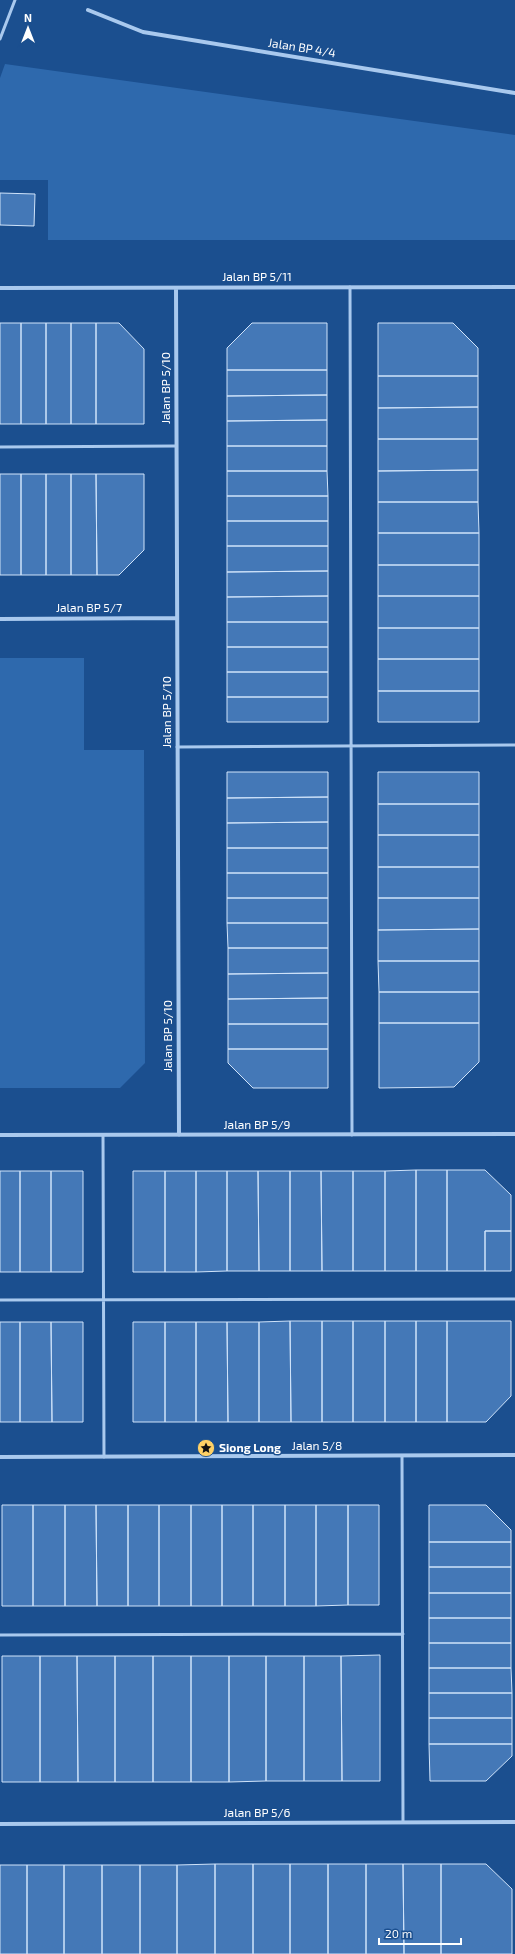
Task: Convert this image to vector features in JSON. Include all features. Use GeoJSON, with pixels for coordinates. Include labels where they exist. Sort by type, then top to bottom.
{"type":"FeatureCollection","features":[{"type":"Feature","properties":{"kind":"street","name":"Jalan BP 4/4"},"geometry":{"type":"LineString","coordinates":[[88,10],[143,32],[515,93]]}},
{"type":"Feature","properties":{"kind":"street","name":"Jalan BP 5/11"},"geometry":{"type":"LineString","coordinates":[[0,288],[515,287]]}},
{"type":"Feature","properties":{"kind":"street","name":"Jalan BP 5/10"},"geometry":{"type":"LineString","coordinates":[[176,288],[179,1135]]}},
{"type":"Feature","properties":{"kind":"street","name":"Jalan BP 5/7"},"geometry":{"type":"LineString","coordinates":[[0,618],[177,618]]}},
{"type":"Feature","properties":{"kind":"street","name":"Jalan BP 5/9"},"geometry":{"type":"LineString","coordinates":[[0,1136],[515,1134]]}},
{"type":"Feature","properties":{"kind":"street","name":"Jalan 5/8"},"geometry":{"type":"LineString","coordinates":[[0,1457],[515,1455]]}},
{"type":"Feature","properties":{"kind":"street","name":"Jalan BP 5/6"},"geometry":{"type":"LineString","coordinates":[[0,1824],[515,1822]]}},
{"type":"Feature","properties":{"kind":"lane"},"geometry":{"type":"LineString","coordinates":[[0,40],[15,0]]}},
{"type":"Feature","properties":{"kind":"lane"},"geometry":{"type":"LineString","coordinates":[[350,287],[352,1135]]}},
{"type":"Feature","properties":{"kind":"lane"},"geometry":{"type":"LineString","coordinates":[[0,447],[176,446]]}},
{"type":"Feature","properties":{"kind":"lane"},"geometry":{"type":"LineString","coordinates":[[177,747],[515,745]]}},
{"type":"Feature","properties":{"kind":"lane"},"geometry":{"type":"LineString","coordinates":[[103,1135],[104,1457]]}},
{"type":"Feature","properties":{"kind":"lane"},"geometry":{"type":"LineString","coordinates":[[0,1300],[515,1298]]}},
{"type":"Feature","properties":{"kind":"lane"},"geometry":{"type":"LineString","coordinates":[[402,1456],[403,1822]]}},
{"type":"Feature","properties":{"kind":"lane"},"geometry":{"type":"LineString","coordinates":[[0,1635],[403,1634]]}},
{"type":"Feature","properties":{"kind":"shaded area"},"geometry":{"type":"Polygon","coordinates":[[[5,64],[515,135],[515,240],[48,240],[48,180],[0,180],[0,78],[5,64]]]}},
{"type":"Feature","properties":{"kind":"shaded area"},"geometry":{"type":"Polygon","coordinates":[[[0,658],[84,658],[84,750],[144,750],[145,1063],[120,1088],[0,1088],[0,658]]]}},
{"type":"Feature","properties":{"kind":"building"},"geometry":{"type":"Polygon","coordinates":[[[0,193],[35,194],[34,226],[0,225],[0,193]]]}},
{"type":"Feature","properties":{"kind":"building"},"geometry":{"type":"Polygon","coordinates":[[[0,323],[21,323],[21,424],[0,424],[0,323]]]}},
{"type":"Feature","properties":{"kind":"building"},"geometry":{"type":"Polygon","coordinates":[[[21,323],[46,323],[46,424],[21,424],[21,323]]]}},
{"type":"Feature","properties":{"kind":"building"},"geometry":{"type":"Polygon","coordinates":[[[46,323],[71,323],[71,424],[46,424],[46,323]]]}},
{"type":"Feature","properties":{"kind":"building"},"geometry":{"type":"Polygon","coordinates":[[[71,323],[96,323],[96,424],[71,424],[71,323]]]}},
{"type":"Feature","properties":{"kind":"building"},"geometry":{"type":"Polygon","coordinates":[[[96,323],[119,323],[144,349],[144,424],[96,424],[96,323]]]}},
{"type":"Feature","properties":{"kind":"building"},"geometry":{"type":"Polygon","coordinates":[[[252,323],[327,323],[327,370],[227,370],[227,348],[252,323]]]}},
{"type":"Feature","properties":{"kind":"building"},"geometry":{"type":"Polygon","coordinates":[[[378,323],[453,323],[478,348],[478,376],[378,376],[378,323]]]}},
{"type":"Feature","properties":{"kind":"building"},"geometry":{"type":"Polygon","coordinates":[[[227,370],[327,370],[327,395],[227,396],[227,370]]]}},
{"type":"Feature","properties":{"kind":"building"},"geometry":{"type":"Polygon","coordinates":[[[378,376],[478,376],[478,407],[378,408],[378,376]]]}},
{"type":"Feature","properties":{"kind":"building"},"geometry":{"type":"Polygon","coordinates":[[[327,395],[327,420],[227,421],[227,396],[327,395]]]}},
{"type":"Feature","properties":{"kind":"building"},"geometry":{"type":"Polygon","coordinates":[[[478,407],[478,439],[378,439],[378,408],[478,407]]]}},
{"type":"Feature","properties":{"kind":"building"},"geometry":{"type":"Polygon","coordinates":[[[327,420],[327,446],[227,446],[227,421],[327,420]]]}},
{"type":"Feature","properties":{"kind":"building"},"geometry":{"type":"Polygon","coordinates":[[[378,439],[478,439],[478,470],[378,471],[378,439]]]}},
{"type":"Feature","properties":{"kind":"building"},"geometry":{"type":"Polygon","coordinates":[[[227,446],[327,446],[327,471],[227,471],[227,446]]]}},
{"type":"Feature","properties":{"kind":"building"},"geometry":{"type":"Polygon","coordinates":[[[478,470],[478,502],[378,502],[378,471],[478,470]]]}},
{"type":"Feature","properties":{"kind":"building"},"geometry":{"type":"Polygon","coordinates":[[[227,471],[327,471],[328,496],[227,496],[227,471]]]}},
{"type":"Feature","properties":{"kind":"building"},"geometry":{"type":"Polygon","coordinates":[[[0,474],[21,474],[21,575],[0,575],[0,474]]]}},
{"type":"Feature","properties":{"kind":"building"},"geometry":{"type":"Polygon","coordinates":[[[21,474],[46,474],[46,575],[21,575],[21,474]]]}},
{"type":"Feature","properties":{"kind":"building"},"geometry":{"type":"Polygon","coordinates":[[[46,474],[71,474],[71,575],[46,575],[46,474]]]}},
{"type":"Feature","properties":{"kind":"building"},"geometry":{"type":"Polygon","coordinates":[[[71,474],[96,474],[97,575],[71,575],[71,474]]]}},
{"type":"Feature","properties":{"kind":"building"},"geometry":{"type":"Polygon","coordinates":[[[96,474],[144,474],[144,550],[119,575],[97,575],[96,474]]]}},
{"type":"Feature","properties":{"kind":"building"},"geometry":{"type":"Polygon","coordinates":[[[227,496],[328,496],[328,521],[227,521],[227,496]]]}},
{"type":"Feature","properties":{"kind":"building"},"geometry":{"type":"Polygon","coordinates":[[[378,502],[478,502],[479,533],[378,533],[378,502]]]}},
{"type":"Feature","properties":{"kind":"building"},"geometry":{"type":"Polygon","coordinates":[[[227,521],[328,521],[328,546],[227,546],[227,521]]]}},
{"type":"Feature","properties":{"kind":"building"},"geometry":{"type":"Polygon","coordinates":[[[378,533],[479,533],[479,565],[378,565],[378,533]]]}},
{"type":"Feature","properties":{"kind":"building"},"geometry":{"type":"Polygon","coordinates":[[[227,546],[328,546],[328,571],[227,572],[227,546]]]}},
{"type":"Feature","properties":{"kind":"building"},"geometry":{"type":"Polygon","coordinates":[[[378,565],[479,565],[479,596],[378,596],[378,565]]]}},
{"type":"Feature","properties":{"kind":"building"},"geometry":{"type":"Polygon","coordinates":[[[328,571],[328,596],[227,597],[227,572],[328,571]]]}},
{"type":"Feature","properties":{"kind":"building"},"geometry":{"type":"Polygon","coordinates":[[[328,596],[328,622],[227,622],[227,597],[328,596]]]}},
{"type":"Feature","properties":{"kind":"building"},"geometry":{"type":"Polygon","coordinates":[[[378,596],[479,596],[479,628],[378,628],[378,596]]]}},
{"type":"Feature","properties":{"kind":"building"},"geometry":{"type":"Polygon","coordinates":[[[227,622],[328,622],[328,647],[227,647],[227,622]]]}},
{"type":"Feature","properties":{"kind":"building"},"geometry":{"type":"Polygon","coordinates":[[[378,628],[479,628],[479,659],[378,659],[378,628]]]}},
{"type":"Feature","properties":{"kind":"building"},"geometry":{"type":"Polygon","coordinates":[[[227,647],[328,647],[328,672],[227,672],[227,647]]]}},
{"type":"Feature","properties":{"kind":"building"},"geometry":{"type":"Polygon","coordinates":[[[378,659],[479,659],[479,691],[378,691],[378,659]]]}},
{"type":"Feature","properties":{"kind":"building"},"geometry":{"type":"Polygon","coordinates":[[[227,672],[328,672],[328,697],[227,697],[227,672]]]}},
{"type":"Feature","properties":{"kind":"building"},"geometry":{"type":"Polygon","coordinates":[[[378,691],[479,691],[479,722],[378,722],[378,691]]]}},
{"type":"Feature","properties":{"kind":"building"},"geometry":{"type":"Polygon","coordinates":[[[227,697],[328,697],[328,722],[227,722],[227,697]]]}},
{"type":"Feature","properties":{"kind":"building"},"geometry":{"type":"Polygon","coordinates":[[[227,772],[328,772],[328,797],[227,798],[227,772]]]}},
{"type":"Feature","properties":{"kind":"building"},"geometry":{"type":"Polygon","coordinates":[[[378,772],[479,772],[479,804],[378,804],[378,772]]]}},
{"type":"Feature","properties":{"kind":"building"},"geometry":{"type":"Polygon","coordinates":[[[328,797],[328,822],[227,823],[227,798],[328,797]]]}},
{"type":"Feature","properties":{"kind":"building"},"geometry":{"type":"Polygon","coordinates":[[[378,804],[479,804],[479,835],[378,835],[378,804]]]}},
{"type":"Feature","properties":{"kind":"building"},"geometry":{"type":"Polygon","coordinates":[[[328,822],[328,848],[227,848],[227,823],[328,822]]]}},
{"type":"Feature","properties":{"kind":"building"},"geometry":{"type":"Polygon","coordinates":[[[378,835],[479,835],[479,867],[378,867],[378,835]]]}},
{"type":"Feature","properties":{"kind":"building"},"geometry":{"type":"Polygon","coordinates":[[[227,848],[328,848],[328,873],[227,873],[227,848]]]}},
{"type":"Feature","properties":{"kind":"building"},"geometry":{"type":"Polygon","coordinates":[[[378,867],[479,867],[479,898],[378,898],[378,867]]]}},
{"type":"Feature","properties":{"kind":"building"},"geometry":{"type":"Polygon","coordinates":[[[227,873],[328,873],[328,898],[227,898],[227,873]]]}},
{"type":"Feature","properties":{"kind":"building"},"geometry":{"type":"Polygon","coordinates":[[[227,898],[328,898],[328,923],[227,923],[227,898]]]}},
{"type":"Feature","properties":{"kind":"building"},"geometry":{"type":"Polygon","coordinates":[[[378,898],[479,898],[479,929],[378,930],[378,898]]]}},
{"type":"Feature","properties":{"kind":"building"},"geometry":{"type":"Polygon","coordinates":[[[227,923],[328,923],[328,948],[228,948],[227,923]]]}},
{"type":"Feature","properties":{"kind":"building"},"geometry":{"type":"Polygon","coordinates":[[[479,929],[479,961],[378,961],[378,930],[479,929]]]}},
{"type":"Feature","properties":{"kind":"building"},"geometry":{"type":"Polygon","coordinates":[[[228,948],[328,948],[328,973],[228,974],[228,948]]]}},
{"type":"Feature","properties":{"kind":"building"},"geometry":{"type":"Polygon","coordinates":[[[378,961],[479,961],[479,992],[379,992],[378,961]]]}},
{"type":"Feature","properties":{"kind":"building"},"geometry":{"type":"Polygon","coordinates":[[[328,973],[328,998],[228,999],[228,974],[328,973]]]}},
{"type":"Feature","properties":{"kind":"building"},"geometry":{"type":"Polygon","coordinates":[[[379,992],[479,992],[479,1023],[379,1023],[379,992]]]}},
{"type":"Feature","properties":{"kind":"building"},"geometry":{"type":"Polygon","coordinates":[[[328,998],[328,1024],[228,1024],[228,999],[328,998]]]}},
{"type":"Feature","properties":{"kind":"building"},"geometry":{"type":"Polygon","coordinates":[[[379,1023],[479,1023],[479,1062],[454,1087],[379,1088],[379,1023]]]}},
{"type":"Feature","properties":{"kind":"building"},"geometry":{"type":"Polygon","coordinates":[[[228,1024],[328,1024],[328,1049],[228,1049],[228,1024]]]}},
{"type":"Feature","properties":{"kind":"building"},"geometry":{"type":"Polygon","coordinates":[[[228,1049],[328,1049],[328,1088],[253,1088],[228,1063],[228,1049]]]}},
{"type":"Feature","properties":{"kind":"building"},"geometry":{"type":"Polygon","coordinates":[[[416,1170],[416,1271],[385,1271],[385,1171],[416,1170]]]}},
{"type":"Feature","properties":{"kind":"building"},"geometry":{"type":"Polygon","coordinates":[[[416,1170],[447,1170],[447,1271],[416,1271],[416,1170]]]}},
{"type":"Feature","properties":{"kind":"building"},"geometry":{"type":"Polygon","coordinates":[[[447,1170],[485,1170],[511,1195],[511,1231],[485,1231],[485,1271],[447,1271],[447,1170]]]}},
{"type":"Feature","properties":{"kind":"building"},"geometry":{"type":"Polygon","coordinates":[[[0,1171],[20,1171],[20,1272],[0,1272],[0,1171]]]}},
{"type":"Feature","properties":{"kind":"building"},"geometry":{"type":"Polygon","coordinates":[[[20,1171],[51,1171],[51,1272],[20,1272],[20,1171]]]}},
{"type":"Feature","properties":{"kind":"building"},"geometry":{"type":"Polygon","coordinates":[[[51,1171],[83,1171],[83,1272],[51,1272],[51,1171]]]}},
{"type":"Feature","properties":{"kind":"building"},"geometry":{"type":"Polygon","coordinates":[[[133,1171],[165,1171],[165,1272],[133,1272],[133,1171]]]}},
{"type":"Feature","properties":{"kind":"building"},"geometry":{"type":"Polygon","coordinates":[[[165,1171],[196,1171],[196,1272],[165,1272],[165,1171]]]}},
{"type":"Feature","properties":{"kind":"building"},"geometry":{"type":"Polygon","coordinates":[[[196,1171],[227,1171],[227,1271],[196,1272],[196,1171]]]}},
{"type":"Feature","properties":{"kind":"building"},"geometry":{"type":"Polygon","coordinates":[[[227,1171],[258,1171],[259,1271],[227,1271],[227,1171]]]}},
{"type":"Feature","properties":{"kind":"building"},"geometry":{"type":"Polygon","coordinates":[[[258,1171],[290,1171],[290,1271],[259,1271],[258,1171]]]}},
{"type":"Feature","properties":{"kind":"building"},"geometry":{"type":"Polygon","coordinates":[[[290,1171],[321,1171],[322,1271],[290,1271],[290,1171]]]}},
{"type":"Feature","properties":{"kind":"building"},"geometry":{"type":"Polygon","coordinates":[[[321,1171],[353,1171],[353,1271],[322,1271],[321,1171]]]}},
{"type":"Feature","properties":{"kind":"building"},"geometry":{"type":"Polygon","coordinates":[[[353,1171],[385,1171],[385,1271],[353,1271],[353,1171]]]}},
{"type":"Feature","properties":{"kind":"building"},"geometry":{"type":"Polygon","coordinates":[[[485,1231],[511,1231],[511,1271],[485,1271],[485,1231]]]}},
{"type":"Feature","properties":{"kind":"building"},"geometry":{"type":"Polygon","coordinates":[[[290,1321],[322,1321],[322,1422],[291,1422],[290,1321]]]}},
{"type":"Feature","properties":{"kind":"building"},"geometry":{"type":"Polygon","coordinates":[[[290,1321],[291,1422],[259,1422],[259,1322],[290,1321]]]}},
{"type":"Feature","properties":{"kind":"building"},"geometry":{"type":"Polygon","coordinates":[[[322,1321],[353,1321],[353,1422],[322,1422],[322,1321]]]}},
{"type":"Feature","properties":{"kind":"building"},"geometry":{"type":"Polygon","coordinates":[[[353,1321],[385,1321],[385,1422],[353,1422],[353,1321]]]}},
{"type":"Feature","properties":{"kind":"building"},"geometry":{"type":"Polygon","coordinates":[[[385,1321],[416,1321],[416,1422],[385,1422],[385,1321]]]}},
{"type":"Feature","properties":{"kind":"building"},"geometry":{"type":"Polygon","coordinates":[[[416,1321],[447,1321],[447,1422],[416,1422],[416,1321]]]}},
{"type":"Feature","properties":{"kind":"building"},"geometry":{"type":"Polygon","coordinates":[[[447,1321],[511,1321],[511,1396],[486,1422],[447,1422],[447,1321]]]}},
{"type":"Feature","properties":{"kind":"building"},"geometry":{"type":"Polygon","coordinates":[[[0,1322],[20,1322],[20,1422],[0,1422],[0,1322]]]}},
{"type":"Feature","properties":{"kind":"building"},"geometry":{"type":"Polygon","coordinates":[[[20,1322],[51,1322],[52,1422],[20,1422],[20,1322]]]}},
{"type":"Feature","properties":{"kind":"building"},"geometry":{"type":"Polygon","coordinates":[[[51,1322],[83,1322],[83,1422],[52,1422],[51,1322]]]}},
{"type":"Feature","properties":{"kind":"building"},"geometry":{"type":"Polygon","coordinates":[[[133,1322],[165,1322],[165,1422],[133,1422],[133,1322]]]}},
{"type":"Feature","properties":{"kind":"building"},"geometry":{"type":"Polygon","coordinates":[[[165,1322],[196,1322],[196,1422],[165,1422],[165,1322]]]}},
{"type":"Feature","properties":{"kind":"building"},"geometry":{"type":"Polygon","coordinates":[[[196,1322],[227,1322],[228,1422],[196,1422],[196,1322]]]}},
{"type":"Feature","properties":{"kind":"building"},"geometry":{"type":"Polygon","coordinates":[[[227,1322],[259,1322],[259,1422],[228,1422],[227,1322]]]}},
{"type":"Feature","properties":{"kind":"building"},"geometry":{"type":"Polygon","coordinates":[[[2,1505],[33,1505],[33,1606],[2,1606],[2,1505]]]}},
{"type":"Feature","properties":{"kind":"building"},"geometry":{"type":"Polygon","coordinates":[[[33,1505],[65,1505],[65,1606],[33,1606],[33,1505]]]}},
{"type":"Feature","properties":{"kind":"building"},"geometry":{"type":"Polygon","coordinates":[[[65,1505],[96,1505],[97,1606],[65,1606],[65,1505]]]}},
{"type":"Feature","properties":{"kind":"building"},"geometry":{"type":"Polygon","coordinates":[[[96,1505],[128,1505],[128,1606],[97,1606],[96,1505]]]}},
{"type":"Feature","properties":{"kind":"building"},"geometry":{"type":"Polygon","coordinates":[[[128,1505],[159,1505],[159,1606],[128,1606],[128,1505]]]}},
{"type":"Feature","properties":{"kind":"building"},"geometry":{"type":"Polygon","coordinates":[[[159,1505],[191,1505],[191,1606],[159,1606],[159,1505]]]}},
{"type":"Feature","properties":{"kind":"building"},"geometry":{"type":"Polygon","coordinates":[[[191,1505],[222,1505],[222,1606],[191,1606],[191,1505]]]}},
{"type":"Feature","properties":{"kind":"building"},"geometry":{"type":"Polygon","coordinates":[[[222,1505],[253,1505],[253,1606],[222,1606],[222,1505]]]}},
{"type":"Feature","properties":{"kind":"building"},"geometry":{"type":"Polygon","coordinates":[[[253,1505],[285,1505],[285,1606],[253,1606],[253,1505]]]}},
{"type":"Feature","properties":{"kind":"building"},"geometry":{"type":"Polygon","coordinates":[[[285,1505],[316,1505],[316,1606],[285,1606],[285,1505]]]}},
{"type":"Feature","properties":{"kind":"building"},"geometry":{"type":"Polygon","coordinates":[[[316,1505],[348,1505],[348,1605],[316,1606],[316,1505]]]}},
{"type":"Feature","properties":{"kind":"building"},"geometry":{"type":"Polygon","coordinates":[[[348,1505],[379,1505],[379,1605],[348,1605],[348,1505]]]}},
{"type":"Feature","properties":{"kind":"building"},"geometry":{"type":"Polygon","coordinates":[[[429,1505],[486,1505],[511,1530],[511,1542],[429,1542],[429,1505]]]}},
{"type":"Feature","properties":{"kind":"building"},"geometry":{"type":"Polygon","coordinates":[[[429,1542],[511,1542],[511,1567],[429,1567],[429,1542]]]}},
{"type":"Feature","properties":{"kind":"building"},"geometry":{"type":"Polygon","coordinates":[[[429,1567],[511,1567],[511,1593],[429,1593],[429,1567]]]}},
{"type":"Feature","properties":{"kind":"building"},"geometry":{"type":"Polygon","coordinates":[[[429,1593],[511,1593],[511,1618],[429,1618],[429,1593]]]}},
{"type":"Feature","properties":{"kind":"building"},"geometry":{"type":"Polygon","coordinates":[[[429,1618],[511,1618],[511,1643],[429,1643],[429,1618]]]}},
{"type":"Feature","properties":{"kind":"building"},"geometry":{"type":"Polygon","coordinates":[[[429,1643],[511,1643],[511,1668],[429,1668],[429,1643]]]}},
{"type":"Feature","properties":{"kind":"building"},"geometry":{"type":"Polygon","coordinates":[[[380,1655],[380,1781],[342,1781],[341,1656],[380,1655]]]}},
{"type":"Feature","properties":{"kind":"building"},"geometry":{"type":"Polygon","coordinates":[[[2,1656],[40,1656],[40,1782],[2,1782],[2,1656]]]}},
{"type":"Feature","properties":{"kind":"building"},"geometry":{"type":"Polygon","coordinates":[[[40,1656],[77,1656],[78,1782],[40,1782],[40,1656]]]}},
{"type":"Feature","properties":{"kind":"building"},"geometry":{"type":"Polygon","coordinates":[[[77,1656],[115,1656],[115,1782],[78,1782],[77,1656]]]}},
{"type":"Feature","properties":{"kind":"building"},"geometry":{"type":"Polygon","coordinates":[[[115,1656],[153,1656],[153,1782],[115,1782],[115,1656]]]}},
{"type":"Feature","properties":{"kind":"building"},"geometry":{"type":"Polygon","coordinates":[[[153,1656],[191,1656],[191,1782],[153,1782],[153,1656]]]}},
{"type":"Feature","properties":{"kind":"building"},"geometry":{"type":"Polygon","coordinates":[[[191,1656],[229,1656],[229,1782],[191,1782],[191,1656]]]}},
{"type":"Feature","properties":{"kind":"building"},"geometry":{"type":"Polygon","coordinates":[[[229,1656],[266,1656],[266,1781],[229,1782],[229,1656]]]}},
{"type":"Feature","properties":{"kind":"building"},"geometry":{"type":"Polygon","coordinates":[[[266,1656],[304,1656],[304,1781],[266,1781],[266,1656]]]}},
{"type":"Feature","properties":{"kind":"building"},"geometry":{"type":"Polygon","coordinates":[[[304,1656],[341,1656],[342,1781],[304,1781],[304,1656]]]}},
{"type":"Feature","properties":{"kind":"building"},"geometry":{"type":"Polygon","coordinates":[[[429,1668],[511,1668],[512,1693],[429,1693],[429,1668]]]}},
{"type":"Feature","properties":{"kind":"building"},"geometry":{"type":"Polygon","coordinates":[[[429,1693],[512,1693],[512,1718],[429,1718],[429,1693]]]}},
{"type":"Feature","properties":{"kind":"building"},"geometry":{"type":"Polygon","coordinates":[[[429,1718],[512,1718],[512,1744],[429,1744],[429,1718]]]}},
{"type":"Feature","properties":{"kind":"building"},"geometry":{"type":"Polygon","coordinates":[[[429,1744],[512,1744],[512,1756],[486,1781],[430,1781],[429,1744]]]}},
{"type":"Feature","properties":{"kind":"building"},"geometry":{"type":"Polygon","coordinates":[[[215,1864],[215,1954],[177,1954],[177,1865],[215,1864]]]}},
{"type":"Feature","properties":{"kind":"building"},"geometry":{"type":"Polygon","coordinates":[[[215,1864],[253,1864],[253,1954],[215,1954],[215,1864]]]}},
{"type":"Feature","properties":{"kind":"building"},"geometry":{"type":"Polygon","coordinates":[[[253,1864],[290,1864],[290,1954],[253,1954],[253,1864]]]}},
{"type":"Feature","properties":{"kind":"building"},"geometry":{"type":"Polygon","coordinates":[[[290,1864],[328,1864],[328,1954],[290,1954],[290,1864]]]}},
{"type":"Feature","properties":{"kind":"building"},"geometry":{"type":"Polygon","coordinates":[[[328,1864],[366,1864],[366,1954],[328,1954],[328,1864]]]}},
{"type":"Feature","properties":{"kind":"building"},"geometry":{"type":"Polygon","coordinates":[[[366,1864],[403,1864],[404,1954],[366,1954],[366,1864]]]}},
{"type":"Feature","properties":{"kind":"building"},"geometry":{"type":"Polygon","coordinates":[[[403,1864],[441,1864],[441,1954],[404,1954],[403,1864]]]}},
{"type":"Feature","properties":{"kind":"building"},"geometry":{"type":"Polygon","coordinates":[[[441,1864],[486,1864],[512,1889],[512,1954],[441,1954],[441,1864]]]}},
{"type":"Feature","properties":{"kind":"building"},"geometry":{"type":"Polygon","coordinates":[[[0,1865],[27,1865],[27,1954],[0,1954],[0,1865]]]}},
{"type":"Feature","properties":{"kind":"building"},"geometry":{"type":"Polygon","coordinates":[[[27,1865],[64,1865],[64,1954],[27,1954],[27,1865]]]}},
{"type":"Feature","properties":{"kind":"building"},"geometry":{"type":"Polygon","coordinates":[[[64,1865],[102,1865],[102,1954],[64,1954],[64,1865]]]}},
{"type":"Feature","properties":{"kind":"building"},"geometry":{"type":"Polygon","coordinates":[[[102,1865],[140,1865],[140,1954],[102,1954],[102,1865]]]}},
{"type":"Feature","properties":{"kind":"building"},"geometry":{"type":"Polygon","coordinates":[[[140,1865],[177,1865],[177,1954],[140,1954],[140,1865]]]}},
{"type":"Feature","properties":{"kind":"place","name":"Siong Long"},"geometry":{"type":"Point","coordinates":[206,1448]}}]}
